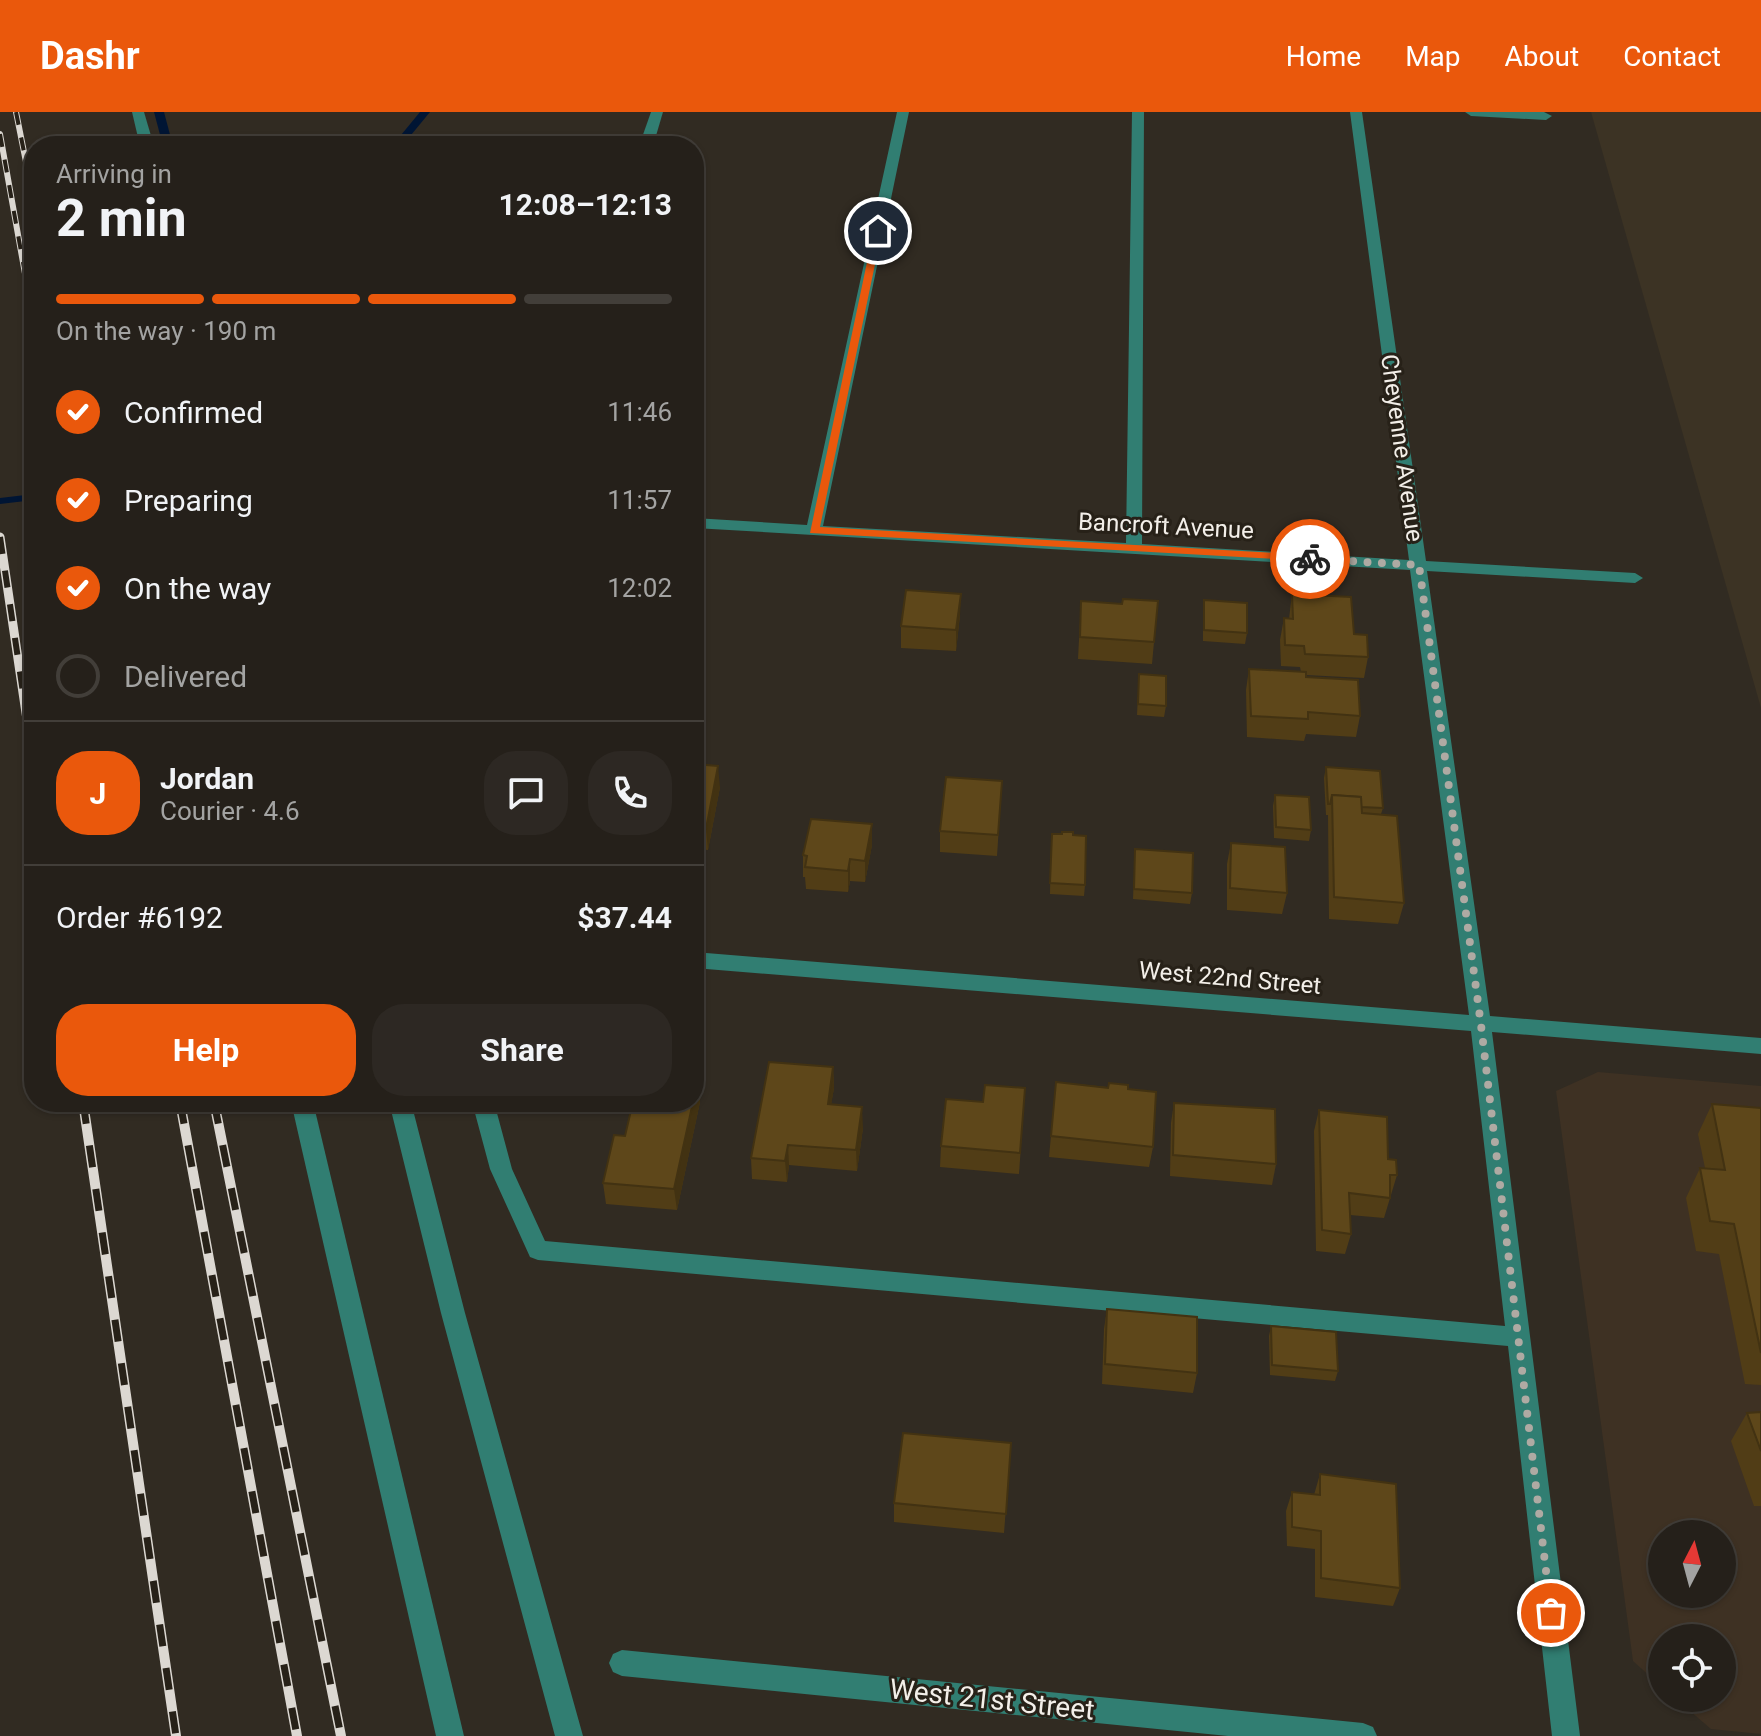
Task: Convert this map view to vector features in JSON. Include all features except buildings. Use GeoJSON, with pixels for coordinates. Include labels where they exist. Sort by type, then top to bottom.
{"type":"FeatureCollection","features":[{"type":"Feature","properties":{"kind":"street"},"geometry":{"type":"LineString","coordinates":[[138,112],[144,136]]}},
{"type":"Feature","properties":{"kind":"street"},"geometry":{"type":"LineString","coordinates":[[649,136],[657,112]]}},
{"type":"Feature","properties":{"kind":"street"},"geometry":{"type":"LineString","coordinates":[[814,530],[903,112]]}},
{"type":"Feature","properties":{"kind":"street"},"geometry":{"type":"LineString","coordinates":[[1134,549],[1138,112]]}},
{"type":"Feature","properties":{"kind":"street","name":"Cheyenne Avenue"},"geometry":{"type":"LineString","coordinates":[[1356,112],[1481,1025],[1566,1736]]}},
{"type":"Feature","properties":{"kind":"street"},"geometry":{"type":"LineString","coordinates":[[1471,112],[1546,116]]}},
{"type":"Feature","properties":{"kind":"street","name":"Bancroft Avenue"},"geometry":{"type":"LineString","coordinates":[[704,524],[1635,578]]}},
{"type":"Feature","properties":{"kind":"street","name":"West 22nd Street"},"geometry":{"type":"LineString","coordinates":[[704,961],[1761,1046]]}},
{"type":"Feature","properties":{"kind":"street"},"geometry":{"type":"LineString","coordinates":[[304,1112],[450,1736]]}},
{"type":"Feature","properties":{"kind":"street"},"geometry":{"type":"LineString","coordinates":[[403,1112],[453,1313],[569,1736]]}},
{"type":"Feature","properties":{"kind":"street"},"geometry":{"type":"LineString","coordinates":[[486,1112],[501,1169],[538,1250],[1518,1337]]}},
{"type":"Feature","properties":{"kind":"street","name":"West 21st Street"},"geometry":{"type":"LineString","coordinates":[[622,1663],[1363,1736]]}},
{"type":"Feature","properties":{"kind":"shaded area"},"geometry":{"type":"Polygon","coordinates":[[[1591,112],[1761,112],[1761,708],[1591,112]]]}},
{"type":"Feature","properties":{"kind":"shaded area"},"geometry":{"type":"Polygon","coordinates":[[[1598,1072],[1761,1086],[1761,1734],[1711,1729],[1691,1712],[1736,1712],[1736,1624],[1648,1624],[1648,1674],[1633,1661],[1556,1091],[1598,1072]]]}},
{"type":"Feature","properties":{"kind":"waterway"},"geometry":{"type":"LineString","coordinates":[[159,112],[165,136]]}},
{"type":"Feature","properties":{"kind":"waterway"},"geometry":{"type":"LineString","coordinates":[[405,136],[425,112]]}},
{"type":"Feature","properties":{"kind":"waterway"},"geometry":{"type":"LineString","coordinates":[[0,501],[24,498]]}},
{"type":"Feature","properties":{"kind":"railway"},"geometry":{"type":"LineString","coordinates":[[16,112],[24,152]]}},
{"type":"Feature","properties":{"kind":"railway"},"geometry":{"type":"LineString","coordinates":[[0,134],[24,268]]}},
{"type":"Feature","properties":{"kind":"railway"},"geometry":{"type":"LineString","coordinates":[[0,537],[24,699]]}},
{"type":"Feature","properties":{"kind":"railway"},"geometry":{"type":"LineString","coordinates":[[84,1112],[176,1736]]}},
{"type":"Feature","properties":{"kind":"railway"},"geometry":{"type":"LineString","coordinates":[[182,1112],[297,1736]]}},
{"type":"Feature","properties":{"kind":"railway"},"geometry":{"type":"LineString","coordinates":[[216,1112],[341,1736]]}},
{"type":"Feature","properties":{"kind":"way so far"},"geometry":{"type":"LineString","coordinates":[[1310,559],[1419,565],[1481,1025],[1551,1613]]}},
{"type":"Feature","properties":{"kind":"route"},"geometry":{"type":"LineString","coordinates":[[878,231],[814,530],[1310,559]]}}]}
